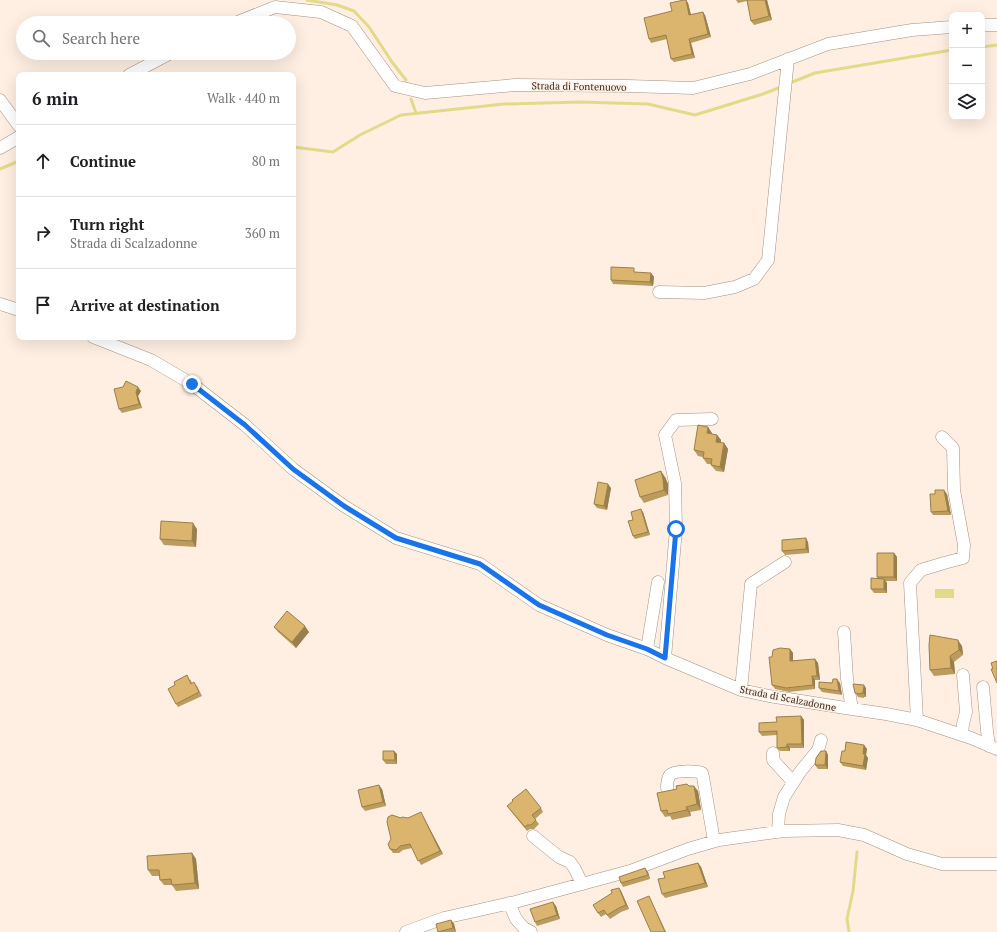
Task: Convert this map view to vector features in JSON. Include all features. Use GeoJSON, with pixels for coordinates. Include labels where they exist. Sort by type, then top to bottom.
{"type":"FeatureCollection","features":[{"type":"Feature","properties":{"kind":"street","name":"Strada di Fontenuovo"},"geometry":{"type":"LineString","coordinates":[[252,16],[275,7],[321,12],[352,26],[395,86],[425,93],[515,85],[693,88],[750,74],[828,44],[912,30],[949,27]]}},
{"type":"Feature","properties":{"kind":"street"},"geometry":{"type":"LineString","coordinates":[[985,25],[997,24]]}},
{"type":"Feature","properties":{"kind":"street"},"geometry":{"type":"LineString","coordinates":[[659,292],[704,293],[735,287],[754,279],[768,260],[788,59]]}},
{"type":"Feature","properties":{"kind":"street"},"geometry":{"type":"LineString","coordinates":[[135,72],[158,60]]}},
{"type":"Feature","properties":{"kind":"street"},"geometry":{"type":"LineString","coordinates":[[0,100],[16,122]]}},
{"type":"Feature","properties":{"kind":"street"},"geometry":{"type":"LineString","coordinates":[[0,148],[16,139]]}},
{"type":"Feature","properties":{"kind":"street"},"geometry":{"type":"LineString","coordinates":[[0,304],[16,309]]}},
{"type":"Feature","properties":{"kind":"street","name":"Strada di Scalzadonne"},"geometry":{"type":"LineString","coordinates":[[101,340],[151,360],[192,384],[245,425],[293,469],[344,506],[396,538],[480,564],[539,605],[607,635],[647,649],[741,690],[769,696],[917,720],[962,735],[993,748]]}},
{"type":"Feature","properties":{"kind":"street"},"geometry":{"type":"LineString","coordinates":[[665,658],[676,529],[675,483],[665,434],[676,420],[712,419]]}},
{"type":"Feature","properties":{"kind":"street"},"geometry":{"type":"LineString","coordinates":[[917,720],[910,584],[921,570],[944,562],[963,558],[964,551],[954,490],[952,448],[942,437]]}},
{"type":"Feature","properties":{"kind":"street"},"geometry":{"type":"LineString","coordinates":[[741,690],[751,584],[785,562]]}},
{"type":"Feature","properties":{"kind":"street"},"geometry":{"type":"LineString","coordinates":[[647,649],[658,582]]}},
{"type":"Feature","properties":{"kind":"street"},"geometry":{"type":"LineString","coordinates":[[844,632],[847,679],[852,709]]}},
{"type":"Feature","properties":{"kind":"street"},"geometry":{"type":"LineString","coordinates":[[962,735],[966,712],[963,675]]}},
{"type":"Feature","properties":{"kind":"street"},"geometry":{"type":"LineString","coordinates":[[983,687],[987,731],[993,748]]}},
{"type":"Feature","properties":{"kind":"street"},"geometry":{"type":"LineString","coordinates":[[778,832],[779,814],[784,798],[800,772],[818,750],[821,740]]}},
{"type":"Feature","properties":{"kind":"street"},"geometry":{"type":"LineString","coordinates":[[773,753],[773,760],[793,782]]}},
{"type":"Feature","properties":{"kind":"street"},"geometry":{"type":"LineString","coordinates":[[667,788],[668,778],[671,774],[678,772],[697,772],[702,774],[714,842]]}},
{"type":"Feature","properties":{"kind":"street"},"geometry":{"type":"LineString","coordinates":[[406,932],[444,918],[509,903],[630,871],[688,849],[719,840],[778,832],[838,830],[864,835],[907,854],[942,864],[997,864]]}},
{"type":"Feature","properties":{"kind":"street"},"geometry":{"type":"LineString","coordinates":[[533,836],[559,856],[570,862],[582,884]]}},
{"type":"Feature","properties":{"kind":"street"},"geometry":{"type":"LineString","coordinates":[[509,903],[516,919],[524,928],[532,932]]}},
{"type":"Feature","properties":{"kind":"shaded area"},"geometry":{"type":"Polygon","coordinates":[[[935,589],[954,589],[954,598],[935,598],[935,589]]]}},
{"type":"Feature","properties":{"kind":"building"},"geometry":{"type":"Polygon","coordinates":[[[686,0],[689,15],[703,12],[708,34],[689,39],[692,54],[671,59],[666,35],[649,39],[644,18],[672,11],[670,3],[686,0]]]}},
{"type":"Feature","properties":{"kind":"building"},"geometry":{"type":"Polygon","coordinates":[[[747,0],[765,0],[769,16],[751,21],[747,0]]]}},
{"type":"Feature","properties":{"kind":"building"},"geometry":{"type":"Polygon","coordinates":[[[611,267],[634,268],[634,272],[651,273],[650,282],[611,280],[611,267]]]}},
{"type":"Feature","properties":{"kind":"building"},"geometry":{"type":"Polygon","coordinates":[[[126,381],[138,387],[136,392],[139,404],[119,409],[114,389],[123,387],[126,381]]]}},
{"type":"Feature","properties":{"kind":"building"},"geometry":{"type":"Polygon","coordinates":[[[698,425],[708,427],[707,433],[717,435],[716,442],[724,443],[720,467],[711,465],[712,459],[703,458],[704,452],[694,450],[698,425]]]}},
{"type":"Feature","properties":{"kind":"building"},"geometry":{"type":"Polygon","coordinates":[[[661,471],[664,490],[640,497],[635,480],[661,471]]]}},
{"type":"Feature","properties":{"kind":"building"},"geometry":{"type":"Polygon","coordinates":[[[598,482],[608,484],[604,506],[594,504],[598,482]]]}},
{"type":"Feature","properties":{"kind":"building"},"geometry":{"type":"Polygon","coordinates":[[[935,490],[944,490],[948,511],[931,512],[930,494],[935,494],[935,490]]]}},
{"type":"Feature","properties":{"kind":"building"},"geometry":{"type":"Polygon","coordinates":[[[641,509],[648,532],[633,536],[628,521],[633,520],[631,512],[641,509]]]}},
{"type":"Feature","properties":{"kind":"building"},"geometry":{"type":"Polygon","coordinates":[[[161,521],[193,523],[192,541],[160,539],[161,521]]]}},
{"type":"Feature","properties":{"kind":"building"},"geometry":{"type":"Polygon","coordinates":[[[806,538],[806,549],[782,551],[782,540],[806,538]]]}},
{"type":"Feature","properties":{"kind":"building"},"geometry":{"type":"Polygon","coordinates":[[[877,553],[894,553],[894,577],[877,577],[877,553]]]}},
{"type":"Feature","properties":{"kind":"building"},"geometry":{"type":"Polygon","coordinates":[[[871,578],[884,579],[884,589],[871,589],[871,578]]]}},
{"type":"Feature","properties":{"kind":"building"},"geometry":{"type":"Polygon","coordinates":[[[287,611],[305,626],[292,642],[274,627],[287,611]]]}},
{"type":"Feature","properties":{"kind":"building"},"geometry":{"type":"Polygon","coordinates":[[[930,635],[958,640],[959,650],[950,656],[951,668],[930,670],[930,635]]]}},
{"type":"Feature","properties":{"kind":"building"},"geometry":{"type":"Polygon","coordinates":[[[780,648],[790,649],[790,661],[815,659],[817,676],[812,676],[813,685],[786,688],[772,685],[769,657],[772,657],[773,650],[780,648]]]}},
{"type":"Feature","properties":{"kind":"building"},"geometry":{"type":"Polygon","coordinates":[[[997,661],[997,683],[991,669],[993,669],[991,663],[997,661]]]}},
{"type":"Feature","properties":{"kind":"building"},"geometry":{"type":"Polygon","coordinates":[[[187,675],[191,684],[194,682],[199,692],[176,704],[168,689],[175,685],[174,682],[187,675]]]}},
{"type":"Feature","properties":{"kind":"building"},"geometry":{"type":"Polygon","coordinates":[[[833,679],[837,679],[839,691],[819,688],[819,682],[832,683],[833,679]]]}},
{"type":"Feature","properties":{"kind":"building"},"geometry":{"type":"Polygon","coordinates":[[[853,684],[864,685],[863,693],[855,693],[853,684]]]}},
{"type":"Feature","properties":{"kind":"building"},"geometry":{"type":"Polygon","coordinates":[[[801,716],[802,744],[787,744],[787,747],[777,748],[777,731],[759,732],[759,723],[777,722],[776,717],[801,716]]]}},
{"type":"Feature","properties":{"kind":"building"},"geometry":{"type":"Polygon","coordinates":[[[846,742],[864,745],[863,754],[865,754],[863,766],[840,762],[842,751],[845,751],[846,742]]]}},
{"type":"Feature","properties":{"kind":"building"},"geometry":{"type":"Polygon","coordinates":[[[383,751],[394,751],[395,760],[383,760],[383,751]]]}},
{"type":"Feature","properties":{"kind":"building"},"geometry":{"type":"Polygon","coordinates":[[[821,751],[826,751],[825,765],[815,765],[816,758],[821,751]]]}},
{"type":"Feature","properties":{"kind":"building"},"geometry":{"type":"Polygon","coordinates":[[[687,784],[689,786],[694,786],[697,804],[686,807],[687,810],[668,814],[667,810],[661,811],[657,793],[677,789],[676,786],[687,784]]]}},
{"type":"Feature","properties":{"kind":"building"},"geometry":{"type":"Polygon","coordinates":[[[379,785],[383,802],[362,807],[358,790],[379,785]]]}},
{"type":"Feature","properties":{"kind":"building"},"geometry":{"type":"Polygon","coordinates":[[[526,789],[541,808],[532,815],[536,820],[531,825],[527,825],[525,827],[507,806],[526,789]]]}},
{"type":"Feature","properties":{"kind":"building"},"geometry":{"type":"Polygon","coordinates":[[[421,812],[440,851],[418,861],[410,844],[400,846],[396,850],[390,849],[388,844],[391,839],[387,822],[388,817],[392,815],[401,818],[408,818],[421,812]]]}},
{"type":"Feature","properties":{"kind":"building"},"geometry":{"type":"Polygon","coordinates":[[[192,853],[195,883],[172,885],[171,879],[160,880],[159,870],[148,870],[147,856],[192,853]]]}},
{"type":"Feature","properties":{"kind":"building"},"geometry":{"type":"Polygon","coordinates":[[[698,863],[705,883],[662,894],[658,879],[665,878],[663,872],[698,863]]]}},
{"type":"Feature","properties":{"kind":"building"},"geometry":{"type":"Polygon","coordinates":[[[645,868],[648,875],[621,883],[619,877],[645,868]]]}},
{"type":"Feature","properties":{"kind":"building"},"geometry":{"type":"Polygon","coordinates":[[[619,888],[626,905],[607,915],[604,910],[598,913],[593,905],[612,893],[611,890],[619,888]]]}},
{"type":"Feature","properties":{"kind":"building"},"geometry":{"type":"Polygon","coordinates":[[[649,896],[665,932],[651,932],[637,901],[649,896]]]}},
{"type":"Feature","properties":{"kind":"building"},"geometry":{"type":"Polygon","coordinates":[[[553,902],[557,915],[535,922],[530,909],[553,902]]]}},
{"type":"Feature","properties":{"kind":"building"},"geometry":{"type":"Polygon","coordinates":[[[451,920],[453,928],[438,932],[436,924],[451,920]]]}},
{"type":"Feature","properties":{"kind":"waterway"},"geometry":{"type":"LineString","coordinates":[[307,0],[337,5],[354,11],[369,27],[406,80]]}},
{"type":"Feature","properties":{"kind":"waterway"},"geometry":{"type":"LineString","coordinates":[[985,47],[997,45]]}},
{"type":"Feature","properties":{"kind":"waterway"},"geometry":{"type":"LineString","coordinates":[[790,83],[815,73],[949,51]]}},
{"type":"Feature","properties":{"kind":"waterway"},"geometry":{"type":"LineString","coordinates":[[296,147],[333,152],[360,135],[401,115],[504,104],[580,102],[648,104],[695,115],[781,87]]}},
{"type":"Feature","properties":{"kind":"waterway"},"geometry":{"type":"LineString","coordinates":[[411,99],[416,113]]}},
{"type":"Feature","properties":{"kind":"waterway"},"geometry":{"type":"LineString","coordinates":[[0,169],[16,162]]}},
{"type":"Feature","properties":{"kind":"waterway"},"geometry":{"type":"LineString","coordinates":[[849,932],[847,919],[853,891],[857,852]]}},
{"type":"Feature","properties":{"kind":"route"},"geometry":{"type":"LineString","coordinates":[[192,384],[245,425],[293,469],[344,506],[396,538],[480,564],[539,605],[607,635],[647,649],[665,658],[676,529]]}}]}
